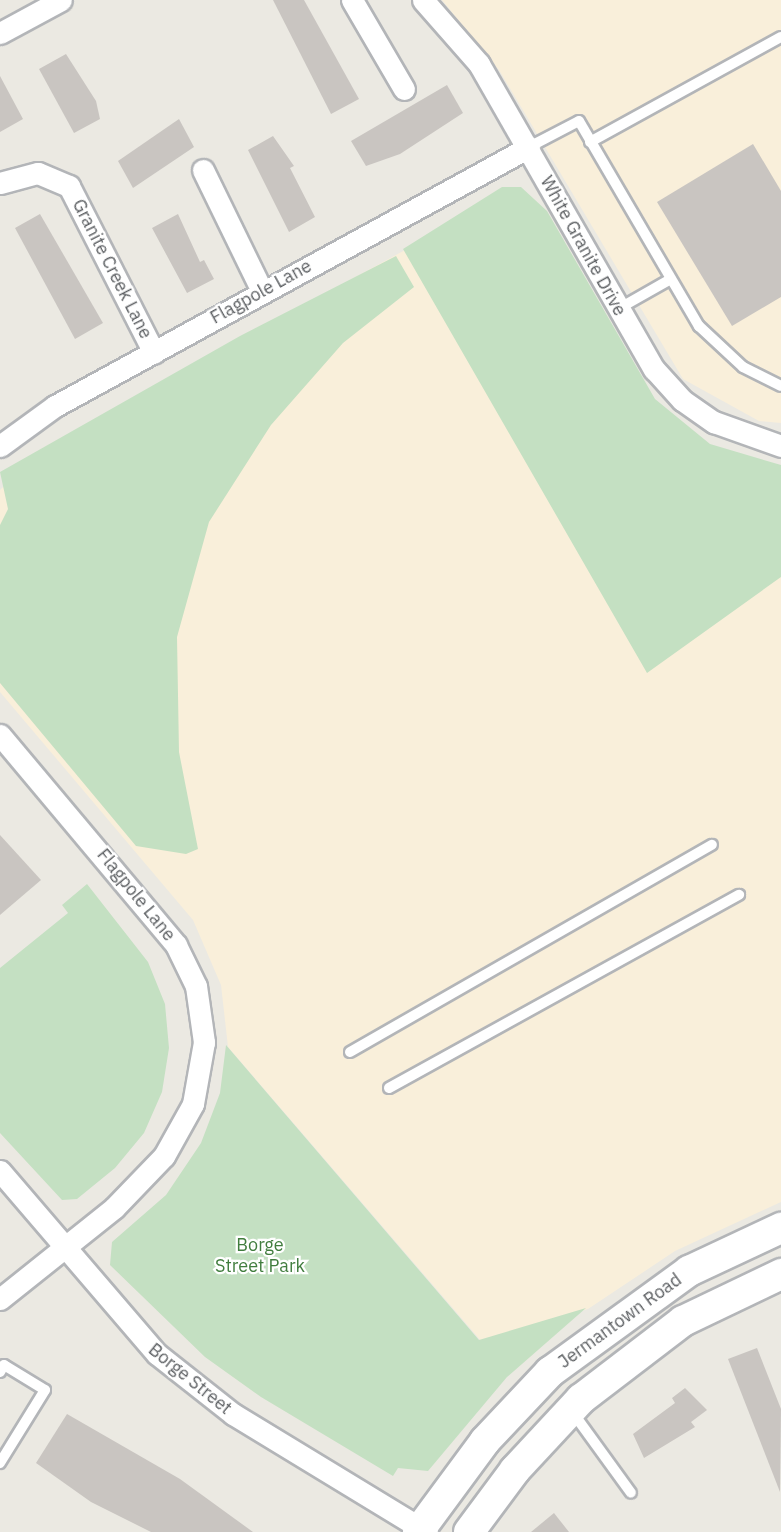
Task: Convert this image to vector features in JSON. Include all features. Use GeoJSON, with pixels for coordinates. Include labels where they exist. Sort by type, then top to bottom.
{"type":"FeatureCollection","features":[{"type":"Feature","properties":{"kind":"main road","name":"Jermantown Road"},"geometry":{"type":"LineString","coordinates":[[422,1530],[516,1406],[584,1344],[688,1271],[781,1228]]}},
{"type":"Feature","properties":{"kind":"main road","name":"Jermantown Road"},"geometry":{"type":"LineString","coordinates":[[469,1532],[515,1470],[571,1410],[683,1321],[781,1274]]}},
{"type":"Feature","properties":{"kind":"street"},"geometry":{"type":"LineString","coordinates":[[0,33],[61,0]]}},
{"type":"Feature","properties":{"kind":"street"},"geometry":{"type":"LineString","coordinates":[[352,0],[404,89]]}},
{"type":"Feature","properties":{"kind":"street","name":"White Granite Drive"},"geometry":{"type":"LineString","coordinates":[[423,0],[479,64],[529,147],[618,309],[654,369],[682,400],[729,430],[781,446]]}},
{"type":"Feature","properties":{"kind":"street","name":"Flagpole Lane"},"geometry":{"type":"LineString","coordinates":[[0,446],[55,406],[529,147]]}},
{"type":"Feature","properties":{"kind":"street"},"geometry":{"type":"LineString","coordinates":[[203,170],[262,291]]}},
{"type":"Feature","properties":{"kind":"street","name":"Granite Creek Lane"},"geometry":{"type":"LineString","coordinates":[[0,183],[38,173],[69,186],[154,352]]}},
{"type":"Feature","properties":{"kind":"street","name":"Flagpole Lane"},"geometry":{"type":"LineString","coordinates":[[0,735],[164,925],[188,966],[202,1019],[201,1074],[180,1133],[126,1197],[0,1299]]}},
{"type":"Feature","properties":{"kind":"street","name":"Borge Street"},"geometry":{"type":"LineString","coordinates":[[0,1171],[64,1249],[149,1346],[200,1389],[422,1530]]}},
{"type":"Feature","properties":{"kind":"lane"},"geometry":{"type":"LineString","coordinates":[[590,142],[781,37]]}},
{"type":"Feature","properties":{"kind":"lane"},"geometry":{"type":"LineString","coordinates":[[529,147],[579,121],[669,280],[719,348],[781,386]]}},
{"type":"Feature","properties":{"kind":"lane"},"geometry":{"type":"LineString","coordinates":[[618,309],[669,280]]}},
{"type":"Feature","properties":{"kind":"lane"},"geometry":{"type":"LineString","coordinates":[[350,1052],[712,844]]}},
{"type":"Feature","properties":{"kind":"lane"},"geometry":{"type":"LineString","coordinates":[[390,1088],[738,895]]}},
{"type":"Feature","properties":{"kind":"lane"},"geometry":{"type":"LineString","coordinates":[[0,1372],[4,1365],[45,1390],[0,1462]]}},
{"type":"Feature","properties":{"kind":"lane"},"geometry":{"type":"LineString","coordinates":[[571,1410],[631,1493]]}},
{"type":"Feature","properties":{"kind":"shaded area"},"geometry":{"type":"Polygon","coordinates":[[[442,0],[781,0],[781,423],[759,421],[683,379],[499,70],[442,0]]]}},
{"type":"Feature","properties":{"kind":"shaded area"},"geometry":{"type":"Polygon","coordinates":[[[502,197],[657,415],[724,456],[781,467],[781,1202],[675,1251],[588,1309],[482,1342],[228,1047],[221,985],[193,920],[0,692],[0,490],[43,448],[502,197]]]}},
{"type":"Feature","properties":{"kind":"green space"},"geometry":{"type":"Polygon","coordinates":[[[502,187],[521,187],[547,211],[655,399],[710,444],[781,465],[781,577],[647,673],[403,249],[502,187]]]}},
{"type":"Feature","properties":{"kind":"green space"},"geometry":{"type":"Polygon","coordinates":[[[396,256],[414,287],[343,343],[271,425],[209,522],[177,637],[179,752],[198,849],[186,854],[136,846],[0,683],[0,525],[8,509],[0,472],[240,336],[396,256]]]}},
{"type":"Feature","properties":{"kind":"green space"},"geometry":{"type":"Polygon","coordinates":[[[87,884],[148,962],[165,1004],[169,1048],[162,1092],[144,1133],[115,1168],[77,1199],[62,1200],[0,1133],[0,968],[68,913],[62,905],[87,884]]]}},
{"type":"Feature","properties":{"kind":"green space","name":"Borge Street Park"},"geometry":{"type":"Polygon","coordinates":[[[226,1045],[479,1340],[586,1308],[507,1377],[428,1471],[398,1468],[393,1476],[261,1397],[205,1357],[110,1265],[112,1242],[166,1195],[201,1143],[220,1093],[226,1045]]]}},
{"type":"Feature","properties":{"kind":"building"},"geometry":{"type":"Polygon","coordinates":[[[273,0],[304,0],[359,99],[331,114],[273,0]]]}},
{"type":"Feature","properties":{"kind":"building"},"geometry":{"type":"Polygon","coordinates":[[[66,54],[96,101],[100,119],[74,133],[39,69],[66,54]]]}},
{"type":"Feature","properties":{"kind":"building"},"geometry":{"type":"Polygon","coordinates":[[[0,76],[23,119],[0,132],[0,76]]]}},
{"type":"Feature","properties":{"kind":"building"},"geometry":{"type":"Polygon","coordinates":[[[447,85],[463,113],[400,154],[366,166],[351,141],[447,85]]]}},
{"type":"Feature","properties":{"kind":"building"},"geometry":{"type":"Polygon","coordinates":[[[179,119],[194,147],[133,188],[118,161],[179,119]]]}},
{"type":"Feature","properties":{"kind":"building"},"geometry":{"type":"Polygon","coordinates":[[[273,136],[294,166],[290,168],[315,217],[289,232],[248,150],[273,136]]]}},
{"type":"Feature","properties":{"kind":"building"},"geometry":{"type":"Polygon","coordinates":[[[753,144],[781,191],[781,297],[732,326],[657,202],[753,144]]]}},
{"type":"Feature","properties":{"kind":"building"},"geometry":{"type":"Polygon","coordinates":[[[40,214],[103,323],[75,339],[15,228],[40,214]]]}},
{"type":"Feature","properties":{"kind":"building"},"geometry":{"type":"Polygon","coordinates":[[[178,214],[200,262],[204,260],[214,279],[187,293],[152,228],[178,214]]]}},
{"type":"Feature","properties":{"kind":"building"},"geometry":{"type":"Polygon","coordinates":[[[0,835],[41,880],[0,915],[0,835]]]}},
{"type":"Feature","properties":{"kind":"building"},"geometry":{"type":"Polygon","coordinates":[[[757,1348],[781,1409],[780,1492],[728,1359],[757,1348]]]}},
{"type":"Feature","properties":{"kind":"building"},"geometry":{"type":"Polygon","coordinates":[[[685,1388],[707,1410],[691,1422],[695,1427],[644,1458],[633,1434],[675,1403],[672,1398],[685,1388]]]}},
{"type":"Feature","properties":{"kind":"building"},"geometry":{"type":"Polygon","coordinates":[[[67,1414],[180,1479],[253,1532],[151,1532],[91,1502],[36,1463],[67,1414]]]}},
{"type":"Feature","properties":{"kind":"building"},"geometry":{"type":"Polygon","coordinates":[[[554,1513],[569,1532],[531,1532],[554,1513]]]}}]}
